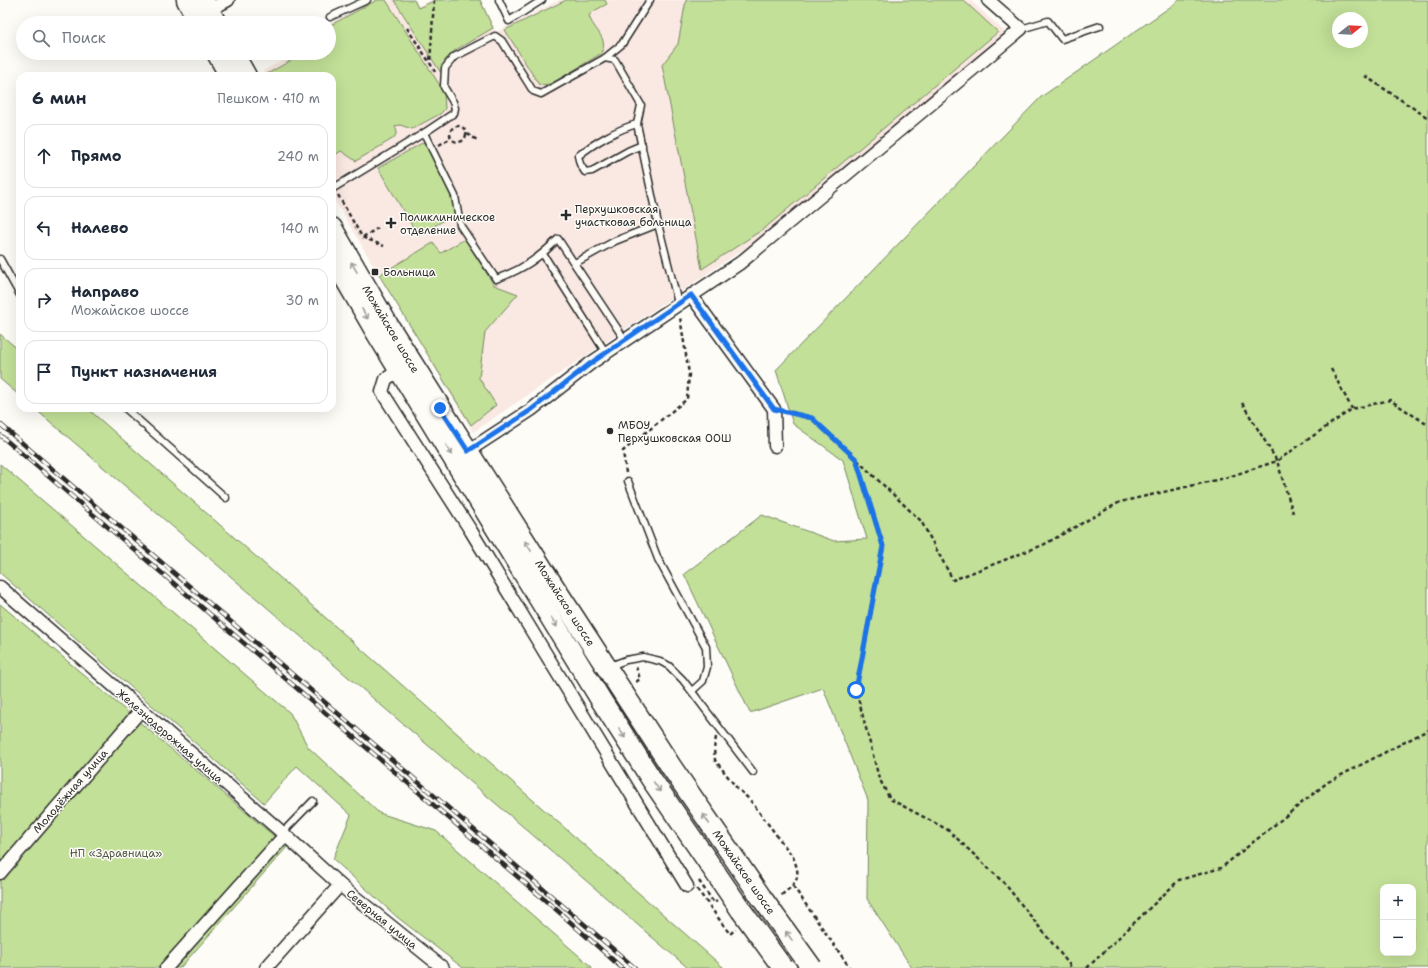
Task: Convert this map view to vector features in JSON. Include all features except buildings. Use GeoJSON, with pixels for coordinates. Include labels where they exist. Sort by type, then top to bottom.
{"type":"FeatureCollection","features":[{"type":"Feature","properties":{"kind":"main road"},"geometry":{"type":"LineString","coordinates":[[187,0],[207,14]]}},
{"type":"Feature","properties":{"kind":"main road"},"geometry":{"type":"LineString","coordinates":[[221,60],[228,72]]}},
{"type":"Feature","properties":{"kind":"main road"},"geometry":{"type":"LineString","coordinates":[[237,60],[244,72]]}},
{"type":"Feature","properties":{"kind":"main road","name":"Можайское шоссе"},"geometry":{"type":"LineString","coordinates":[[336,235],[388,325],[606,667],[672,768],[767,899],[812,968]]}},
{"type":"Feature","properties":{"kind":"main road","name":"Можайское шоссе"},"geometry":{"type":"LineString","coordinates":[[336,263],[399,370],[635,755],[742,917],[783,968]]}},
{"type":"Feature","properties":{"kind":"street"},"geometry":{"type":"LineString","coordinates":[[207,14],[228,0]]}},
{"type":"Feature","properties":{"kind":"street"},"geometry":{"type":"LineString","coordinates":[[468,451],[531,410],[606,353],[678,303],[740,263],[1021,29],[988,0]]}},
{"type":"Feature","properties":{"kind":"street"},"geometry":{"type":"LineString","coordinates":[[691,295],[774,409],[775,446]]}},
{"type":"Feature","properties":{"kind":"street"},"geometry":{"type":"LineString","coordinates":[[399,370],[386,379],[382,392],[471,531],[691,886]]}},
{"type":"Feature","properties":{"kind":"street","name":"Железнодорожная улица"},"geometry":{"type":"LineString","coordinates":[[0,587],[284,834],[340,885]]}},
{"type":"Feature","properties":{"kind":"street","name":"Молодёжная улица"},"geometry":{"type":"LineString","coordinates":[[0,873],[141,710]]}},
{"type":"Feature","properties":{"kind":"street"},"geometry":{"type":"LineString","coordinates":[[166,968],[284,834]]}},
{"type":"Feature","properties":{"kind":"street"},"geometry":{"type":"LineString","coordinates":[[266,968],[340,885]]}},
{"type":"Feature","properties":{"kind":"street","name":"Северная улица"},"geometry":{"type":"LineString","coordinates":[[340,885],[443,968]]}},
{"type":"Feature","properties":{"kind":"lane"},"geometry":{"type":"LineString","coordinates":[[332,16],[367,0]]}},
{"type":"Feature","properties":{"kind":"lane"},"geometry":{"type":"LineString","coordinates":[[499,0],[509,21],[542,0]]}},
{"type":"Feature","properties":{"kind":"lane"},"geometry":{"type":"LineString","coordinates":[[336,186],[454,113],[455,108],[453,102],[444,87],[445,68],[454,57],[495,36],[502,42],[533,91],[541,94],[604,58],[622,44],[650,0]]}},
{"type":"Feature","properties":{"kind":"lane"},"geometry":{"type":"LineString","coordinates":[[1021,29],[1048,21],[1062,39],[1100,26]]}},
{"type":"Feature","properties":{"kind":"lane"},"geometry":{"type":"LineString","coordinates":[[604,58],[615,60],[641,105],[637,124],[658,224],[678,303]]}},
{"type":"Feature","properties":{"kind":"lane"},"geometry":{"type":"LineString","coordinates":[[637,124],[622,130],[588,148],[578,156],[580,164],[585,172],[592,171],[628,150],[642,145]]}},
{"type":"Feature","properties":{"kind":"lane"},"geometry":{"type":"LineString","coordinates":[[424,133],[455,196],[460,225],[496,279],[515,272],[543,254],[558,239],[625,340]]}},
{"type":"Feature","properties":{"kind":"lane"},"geometry":{"type":"LineString","coordinates":[[575,263],[615,241],[658,224]]}},
{"type":"Feature","properties":{"kind":"lane"},"geometry":{"type":"LineString","coordinates":[[543,254],[606,353]]}},
{"type":"Feature","properties":{"kind":"lane"},"geometry":{"type":"LineString","coordinates":[[0,259],[16,288]]}},
{"type":"Feature","properties":{"kind":"lane"},"geometry":{"type":"LineString","coordinates":[[129,412],[226,498]]}},
{"type":"Feature","properties":{"kind":"lane"},"geometry":{"type":"LineString","coordinates":[[628,481],[658,559],[706,647],[708,668],[703,681],[692,691]]}},
{"type":"Feature","properties":{"kind":"lane"},"geometry":{"type":"LineString","coordinates":[[606,667],[634,658],[651,658],[660,661],[672,669],[692,691],[753,772]]}},
{"type":"Feature","properties":{"kind":"lane"},"geometry":{"type":"LineString","coordinates":[[284,834],[313,800]]}},
{"type":"Feature","properties":{"kind":"path"},"geometry":{"type":"LineString","coordinates":[[430,63],[434,0]]}},
{"type":"Feature","properties":{"kind":"path"},"geometry":{"type":"LineString","coordinates":[[407,28],[444,87]]}},
{"type":"Feature","properties":{"kind":"path"},"geometry":{"type":"LineString","coordinates":[[1365,76],[1428,118]]}},
{"type":"Feature","properties":{"kind":"path"},"geometry":{"type":"LineString","coordinates":[[467,134],[463,141],[458,142],[453,140],[450,136],[451,130],[457,125],[465,128],[467,134],[479,141]]}},
{"type":"Feature","properties":{"kind":"path"},"geometry":{"type":"LineString","coordinates":[[336,193],[362,237],[384,246]]}},
{"type":"Feature","properties":{"kind":"path"},"geometry":{"type":"LineString","coordinates":[[362,237],[378,228]]}},
{"type":"Feature","properties":{"kind":"path"},"geometry":{"type":"LineString","coordinates":[[628,481],[623,451],[686,399],[689,374],[678,303]]}},
{"type":"Feature","properties":{"kind":"path"},"geometry":{"type":"LineString","coordinates":[[1331,369],[1352,409]]}},
{"type":"Feature","properties":{"kind":"path"},"geometry":{"type":"LineString","coordinates":[[774,409],[812,418],[921,521],[953,580],[1043,545],[1120,502],[1225,478],[1277,461],[1352,409],[1390,400],[1428,425]]}},
{"type":"Feature","properties":{"kind":"path"},"geometry":{"type":"LineString","coordinates":[[1242,403],[1277,461],[1293,513]]}},
{"type":"Feature","properties":{"kind":"path"},"geometry":{"type":"LineString","coordinates":[[856,459],[883,546],[856,690],[879,778],[890,799],[948,830],[1005,884],[1072,968]]}},
{"type":"Feature","properties":{"kind":"path"},"geometry":{"type":"LineString","coordinates":[[634,684],[640,679],[636,667],[639,664]]}},
{"type":"Feature","properties":{"kind":"path"},"geometry":{"type":"LineString","coordinates":[[717,730],[714,749],[715,760],[736,787],[750,800],[793,857],[798,868],[797,878],[793,886],[767,899]]}},
{"type":"Feature","properties":{"kind":"path"},"geometry":{"type":"LineString","coordinates":[[1087,968],[1180,880],[1221,868],[1328,782],[1428,730]]}},
{"type":"Feature","properties":{"kind":"path"},"geometry":{"type":"LineString","coordinates":[[691,886],[730,934],[742,917]]}},
{"type":"Feature","properties":{"kind":"path"},"geometry":{"type":"LineString","coordinates":[[793,886],[850,968]]}},
{"type":"Feature","properties":{"kind":"shaded area","name":"Перхушковская участковая больница"},"geometry":{"type":"Polygon","coordinates":[[[375,0],[416,0],[418,6],[431,0],[481,0],[496,32],[559,0],[970,0],[1005,32],[766,234],[473,432],[336,203],[336,72],[263,71],[284,60],[336,60],[336,20],[375,0]]]}},
{"type":"Feature","properties":{"kind":"green space"},"geometry":{"type":"Polygon","coordinates":[[[377,0],[386,0],[444,92],[445,109],[440,114],[412,129],[400,125],[395,126],[397,132],[394,138],[356,161],[341,151],[336,154],[336,72],[271,72],[292,60],[336,60],[336,22],[377,0]]]}},
{"type":"Feature","properties":{"kind":"green space"},"geometry":{"type":"Polygon","coordinates":[[[394,0],[414,0],[418,8],[436,0],[480,0],[493,28],[454,51],[445,60],[441,73],[394,0]]]}},
{"type":"Feature","properties":{"kind":"green space"},"geometry":{"type":"Polygon","coordinates":[[[566,0],[605,0],[607,4],[592,12],[589,16],[602,38],[602,53],[551,84],[539,85],[505,30],[566,0]]]}},
{"type":"Feature","properties":{"kind":"green space"},"geometry":{"type":"Polygon","coordinates":[[[686,0],[963,0],[998,32],[765,228],[702,269],[662,65],[678,44],[686,0]]]}},
{"type":"Feature","properties":{"kind":"green space"},"geometry":{"type":"Polygon","coordinates":[[[1179,0],[1428,0],[1428,968],[912,968],[867,899],[868,800],[823,688],[750,713],[684,574],[762,515],[834,541],[867,539],[843,460],[793,424],[776,370],[1041,97],[1179,0]]]}},
{"type":"Feature","properties":{"kind":"green space"},"geometry":{"type":"Polygon","coordinates":[[[424,142],[452,196],[454,214],[418,236],[378,168],[424,142]]]}},
{"type":"Feature","properties":{"kind":"green space"},"geometry":{"type":"Polygon","coordinates":[[[465,239],[494,285],[518,294],[485,332],[479,378],[496,405],[471,425],[379,275],[433,243],[441,253],[465,239]]]}},
{"type":"Feature","properties":{"kind":"green space"},"geometry":{"type":"Polygon","coordinates":[[[0,334],[16,348],[16,393],[0,379],[0,334]]]}},
{"type":"Feature","properties":{"kind":"green space"},"geometry":{"type":"Polygon","coordinates":[[[39,412],[92,412],[724,968],[688,968],[39,412]]]}},
{"type":"Feature","properties":{"kind":"green space"},"geometry":{"type":"Polygon","coordinates":[[[0,464],[290,713],[308,747],[379,813],[436,831],[593,968],[463,968],[397,917],[333,859],[351,815],[297,766],[264,803],[0,573],[0,464]]]}},
{"type":"Feature","properties":{"kind":"green space","name":"НП «Здравница»"},"geometry":{"type":"Polygon","coordinates":[[[0,604],[287,847],[180,968],[0,968],[0,604]]]}},
{"type":"Feature","properties":{"kind":"railway"},"geometry":{"type":"LineString","coordinates":[[0,424],[635,968]]}},
{"type":"Feature","properties":{"kind":"railway"},"geometry":{"type":"LineString","coordinates":[[0,435],[559,912],[622,968]]}},
{"type":"Feature","properties":{"kind":"place","name":"Перхушковская участковая больница"},"geometry":{"type":"Point","coordinates":[566,215]}},
{"type":"Feature","properties":{"kind":"place","name":"Поликлиническое отделение"},"geometry":{"type":"Point","coordinates":[391,223]}},
{"type":"Feature","properties":{"kind":"place","name":"Больница"},"geometry":{"type":"Point","coordinates":[375,272]}},
{"type":"Feature","properties":{"kind":"place","name":"МБОУ Перхушковская ООШ"},"geometry":{"type":"Point","coordinates":[610,431]}},
{"type":"Feature","properties":{"kind":"route"},"geometry":{"type":"LineString","coordinates":[[440,408],[468,451],[531,410],[591,363],[691,295],[774,409],[812,418],[856,459],[883,546],[856,690]]}}]}
